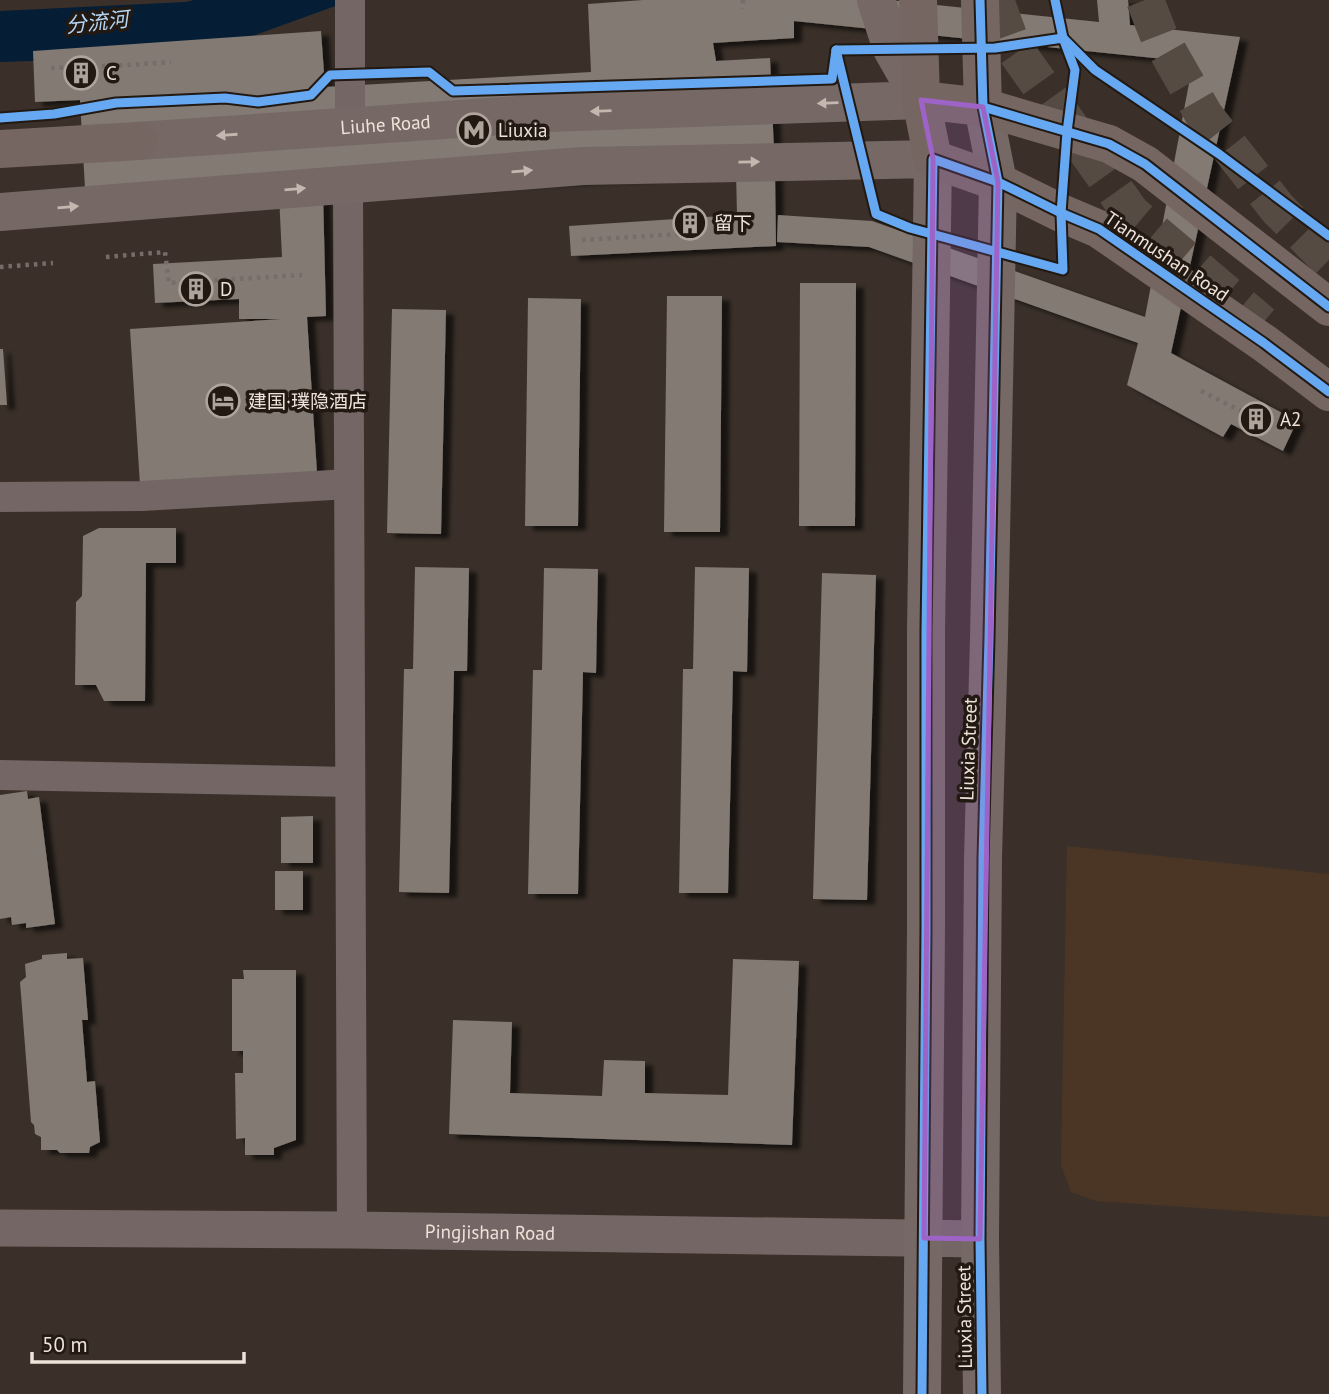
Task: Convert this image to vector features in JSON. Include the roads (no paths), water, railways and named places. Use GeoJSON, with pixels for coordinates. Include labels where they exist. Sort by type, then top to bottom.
{"type":"FeatureCollection","features":[{"type":"Feature","properties":{"kind":"main road"},"geometry":{"type":"LineString","coordinates":[[876,0],[892,49],[921,100]]}},
{"type":"Feature","properties":{"kind":"main road"},"geometry":{"type":"LineString","coordinates":[[0,212],[583,166],[933,159],[921,100],[918,0]]}},
{"type":"Feature","properties":{"kind":"main road"},"geometry":{"type":"LineString","coordinates":[[981,0],[983,107],[1109,144],[1145,164],[1329,307]]}},
{"type":"Feature","properties":{"kind":"main road","name":"Liuhe Road"},"geometry":{"type":"LineString","coordinates":[[0,149],[547,113],[921,100],[983,107]]}},
{"type":"Feature","properties":{"kind":"main road","name":"Liuxia Street"},"geometry":{"type":"LineString","coordinates":[[982,1394],[980,1240],[983,858],[998,182],[983,107]]}},
{"type":"Feature","properties":{"kind":"main road","name":"Liuxia Street"},"geometry":{"type":"LineString","coordinates":[[922,1394],[926,632],[933,159]]}},
{"type":"Feature","properties":{"kind":"main road","name":"Tianmushan Road"},"geometry":{"type":"LineString","coordinates":[[933,159],[998,182],[1099,229],[1264,343],[1329,392]]}},
{"type":"Feature","properties":{"kind":"street"},"geometry":{"type":"LineString","coordinates":[[350,6],[350,127]]}},
{"type":"Feature","properties":{"kind":"street"},"geometry":{"type":"LineString","coordinates":[[348,185],[352,1230]]}},
{"type":"Feature","properties":{"kind":"street"},"geometry":{"type":"LineString","coordinates":[[0,496],[142,496],[349,484]]}},
{"type":"Feature","properties":{"kind":"street"},"geometry":{"type":"LineString","coordinates":[[0,775],[350,782]]}},
{"type":"Feature","properties":{"kind":"street","name":"Pingjishan Road"},"geometry":{"type":"LineString","coordinates":[[0,1228],[352,1230],[980,1240]]}},
{"type":"Feature","properties":{"kind":"water","name":"分流河"},"geometry":{"type":"Polygon","coordinates":[[[194,0],[352,0],[222,47],[152,57],[0,62],[0,11],[194,0]]]}},
{"type":"Feature","properties":{"kind":"tunnel"},"geometry":{"type":"LineString","coordinates":[[990,0],[1011,44]]}},
{"type":"Feature","properties":{"kind":"tunnel"},"geometry":{"type":"LineString","coordinates":[[995,0],[1011,44],[1131,213],[1262,324]]}},
{"type":"Feature","properties":{"kind":"tunnel"},"geometry":{"type":"LineString","coordinates":[[1145,0],[1159,36],[1204,115],[1278,209],[1329,260]]}},
{"type":"Feature","properties":{"kind":"place","name":"C"},"geometry":{"type":"Point","coordinates":[81,73]}},
{"type":"Feature","properties":{"kind":"place","name":"Liuxia"},"geometry":{"type":"Point","coordinates":[474,130]}},
{"type":"Feature","properties":{"kind":"place","name":"留下"},"geometry":{"type":"Point","coordinates":[690,223]}},
{"type":"Feature","properties":{"kind":"place","name":"D"},"geometry":{"type":"Point","coordinates":[196,289]}},
{"type":"Feature","properties":{"kind":"place","name":"建国·璞隐酒店"},"geometry":{"type":"Point","coordinates":[223,401]}},
{"type":"Feature","properties":{"kind":"place","name":"A2"},"geometry":{"type":"Point","coordinates":[1256,419]}}]}
